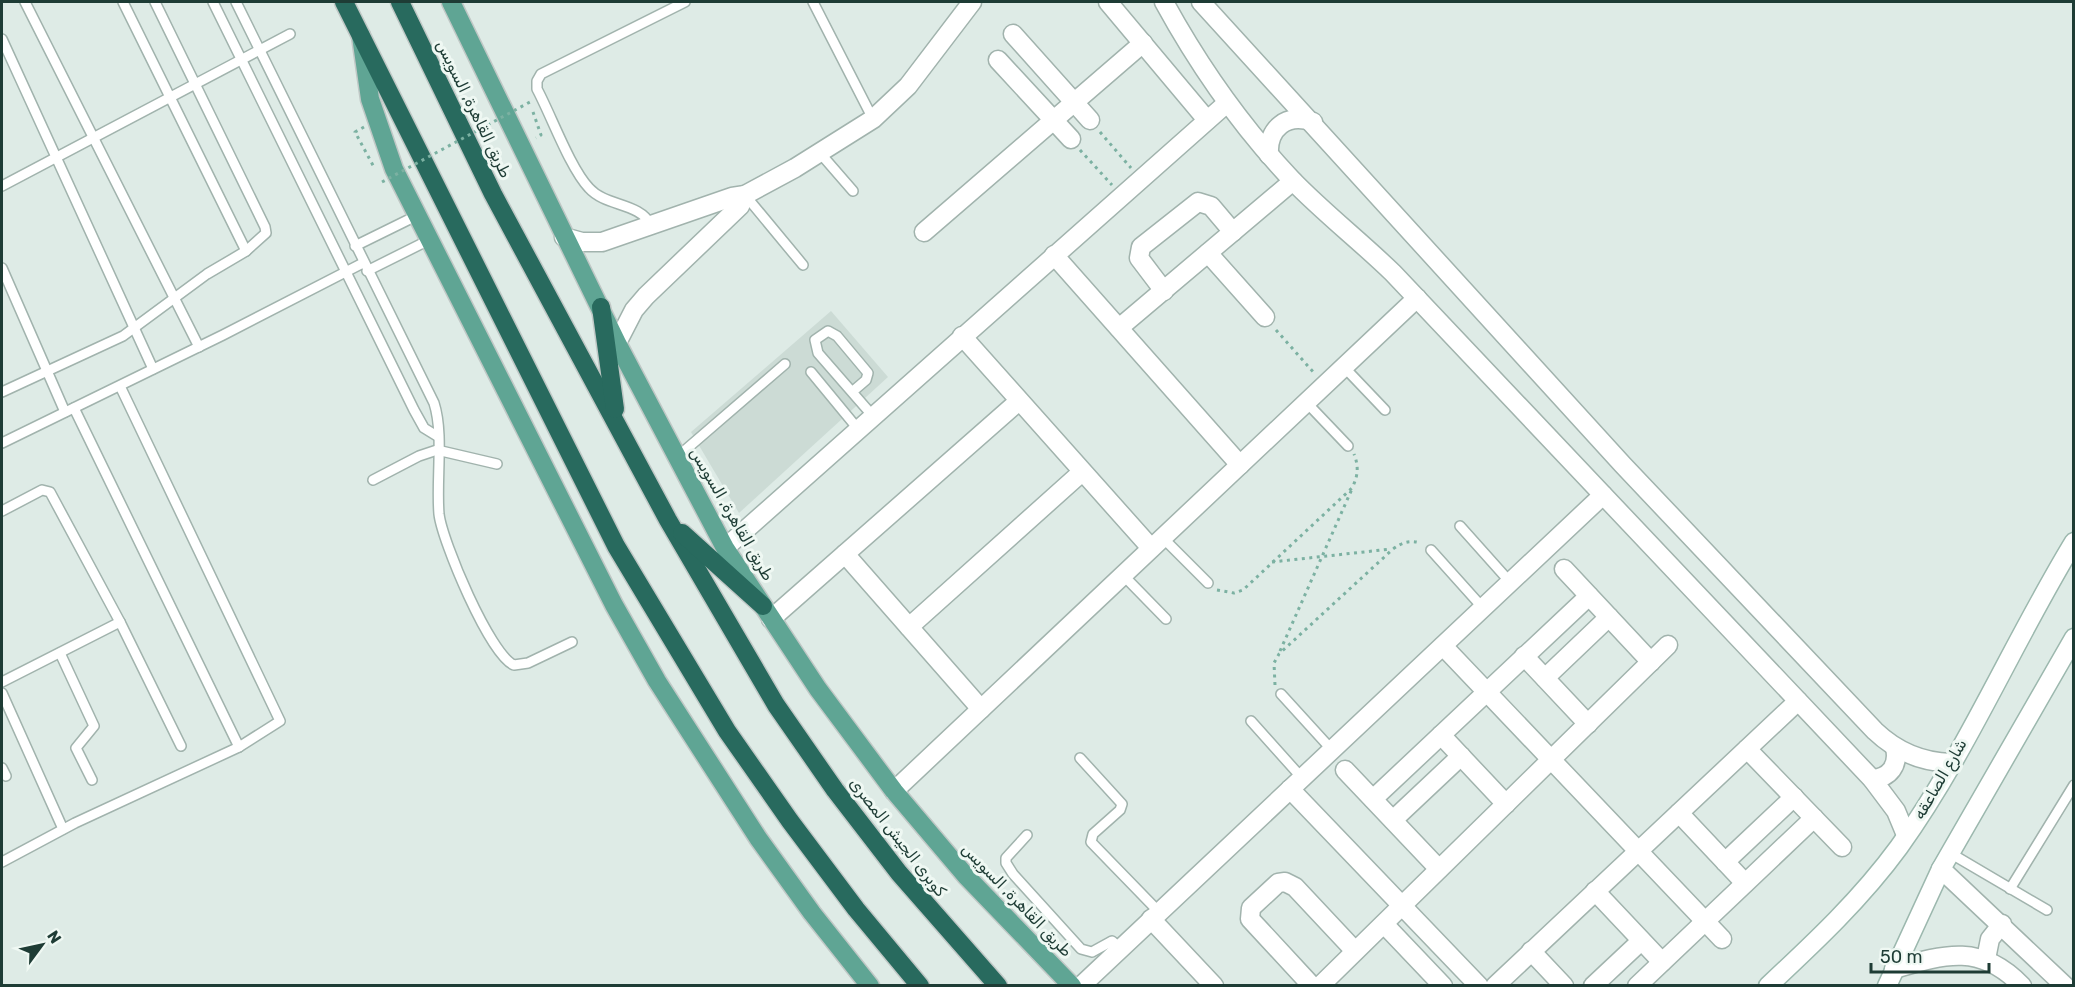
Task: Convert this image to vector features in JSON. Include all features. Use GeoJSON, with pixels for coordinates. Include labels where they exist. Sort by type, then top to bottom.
{"type":"FeatureCollection","features":[{"type":"Feature","properties":{"kind":"highway"},"geometry":{"type":"LineString","coordinates":[[344,2],[616,546],[727,731],[790,821],[856,909],[920,986]]}},
{"type":"Feature","properties":{"kind":"highway","name":"طريق القاهرة, السويس"},"geometry":{"type":"LineString","coordinates":[[400,2],[493,194],[668,520],[776,705]]}},
{"type":"Feature","properties":{"kind":"highway"},"geometry":{"type":"LineString","coordinates":[[601,307],[617,423]]}},
{"type":"Feature","properties":{"kind":"highway"},"geometry":{"type":"LineString","coordinates":[[668,520],[767,613]]}},
{"type":"Feature","properties":{"kind":"highway","name":"كوبرى الجيش المصرى"},"geometry":{"type":"LineString","coordinates":[[776,705],[835,790],[898,873],[998,986]]}},
{"type":"Feature","properties":{"kind":"main road","name":"طريق القاهرة, السويس"},"geometry":{"type":"LineString","coordinates":[[451,2],[617,343],[725,548],[836,715],[894,791],[966,876],[1072,986]]}},
{"type":"Feature","properties":{"kind":"main road"},"geometry":{"type":"LineString","coordinates":[[361,35],[366,78],[376,120],[394,168],[614,605],[657,681],[758,838],[862,981]]}},
{"type":"Feature","properties":{"kind":"street"},"geometry":{"type":"LineString","coordinates":[[564,237],[582,242],[602,242],[732,196],[745,195],[820,153],[873,119],[908,86],[972,2]]}},
{"type":"Feature","properties":{"kind":"street"},"geometry":{"type":"LineString","coordinates":[[1108,2],[1207,120]]}},
{"type":"Feature","properties":{"kind":"street"},"geometry":{"type":"LineString","coordinates":[[1164,2],[1193,53],[1227,103],[1269,155],[1293,181],[1417,298],[1872,779],[1896,811],[1906,836]]}},
{"type":"Feature","properties":{"kind":"street"},"geometry":{"type":"LineString","coordinates":[[1201,2],[1313,122],[1616,457],[1858,713],[1895,748],[1927,761],[1951,763]]}},
{"type":"Feature","properties":{"kind":"street"},"geometry":{"type":"LineString","coordinates":[[1013,33],[1090,120]]}},
{"type":"Feature","properties":{"kind":"street"},"geometry":{"type":"LineString","coordinates":[[924,232],[1143,43]]}},
{"type":"Feature","properties":{"kind":"street"},"geometry":{"type":"LineString","coordinates":[[998,60],[1071,140]]}},
{"type":"Feature","properties":{"kind":"street"},"geometry":{"type":"LineString","coordinates":[[1029,94],[1050,75]]}},
{"type":"Feature","properties":{"kind":"street"},"geometry":{"type":"LineString","coordinates":[[725,548],[1227,103]]}},
{"type":"Feature","properties":{"kind":"street"},"geometry":{"type":"LineString","coordinates":[[1269,155],[1270,138],[1280,124],[1296,118],[1313,122]]}},
{"type":"Feature","properties":{"kind":"street"},"geometry":{"type":"LineString","coordinates":[[1119,328],[1293,181]]}},
{"type":"Feature","properties":{"kind":"street"},"geometry":{"type":"LineString","coordinates":[[617,343],[634,310],[646,296],[740,206],[745,195]]}},
{"type":"Feature","properties":{"kind":"street"},"geometry":{"type":"LineString","coordinates":[[1164,291],[1139,258],[1141,247],[1198,202],[1211,206],[1233,232]]}},
{"type":"Feature","properties":{"kind":"street"},"geometry":{"type":"LineString","coordinates":[[1208,253],[1265,317]]}},
{"type":"Feature","properties":{"kind":"street"},"geometry":{"type":"LineString","coordinates":[[1054,255],[1240,465]]}},
{"type":"Feature","properties":{"kind":"street"},"geometry":{"type":"LineString","coordinates":[[894,791],[1417,298]]}},
{"type":"Feature","properties":{"kind":"street"},"geometry":{"type":"LineString","coordinates":[[962,336],[1082,472],[1157,543]]}},
{"type":"Feature","properties":{"kind":"street"},"geometry":{"type":"LineString","coordinates":[[767,613],[845,554],[1019,401]]}},
{"type":"Feature","properties":{"kind":"street"},"geometry":{"type":"LineString","coordinates":[[909,627],[1082,472]]}},
{"type":"Feature","properties":{"kind":"street"},"geometry":{"type":"LineString","coordinates":[[1081,986],[1603,495]]}},
{"type":"Feature","properties":{"kind":"street","name":"شارع الصاعقه"},"geometry":{"type":"LineString","coordinates":[[1768,986],[1853,903],[1906,836],[1951,763],[2073,542]]}},
{"type":"Feature","properties":{"kind":"street"},"geometry":{"type":"LineString","coordinates":[[845,554],[981,709]]}},
{"type":"Feature","properties":{"kind":"street"},"geometry":{"type":"LineString","coordinates":[[1564,569],[1651,662]]}},
{"type":"Feature","properties":{"kind":"street"},"geometry":{"type":"LineString","coordinates":[[1372,799],[1589,596]]}},
{"type":"Feature","properties":{"kind":"street"},"geometry":{"type":"LineString","coordinates":[[1545,678],[1609,617]]}},
{"type":"Feature","properties":{"kind":"street"},"geometry":{"type":"LineString","coordinates":[[1891,977],[1946,861],[2073,640]]}},
{"type":"Feature","properties":{"kind":"street"},"geometry":{"type":"LineString","coordinates":[[1320,986],[1668,645]]}},
{"type":"Feature","properties":{"kind":"street"},"geometry":{"type":"LineString","coordinates":[[1443,646],[1722,939]]}},
{"type":"Feature","properties":{"kind":"street"},"geometry":{"type":"LineString","coordinates":[[1524,656],[1588,723]]}},
{"type":"Feature","properties":{"kind":"street"},"geometry":{"type":"LineString","coordinates":[[1495,986],[1798,701]]}},
{"type":"Feature","properties":{"kind":"street"},"geometry":{"type":"LineString","coordinates":[[1441,735],[1506,804]]}},
{"type":"Feature","properties":{"kind":"street"},"geometry":{"type":"LineString","coordinates":[[1872,779],[1879,778],[1892,770],[1896,763],[1895,748]]}},
{"type":"Feature","properties":{"kind":"street"},"geometry":{"type":"LineString","coordinates":[[1747,749],[1842,848]]}},
{"type":"Feature","properties":{"kind":"street"},"geometry":{"type":"LineString","coordinates":[[1393,820],[1461,756]]}},
{"type":"Feature","properties":{"kind":"street"},"geometry":{"type":"LineString","coordinates":[[1344,770],[1439,869]]}},
{"type":"Feature","properties":{"kind":"street"},"geometry":{"type":"LineString","coordinates":[[1296,783],[1403,905],[1479,986]]}},
{"type":"Feature","properties":{"kind":"street"},"geometry":{"type":"LineString","coordinates":[[1725,862],[1794,797]]}},
{"type":"Feature","properties":{"kind":"street"},"geometry":{"type":"LineString","coordinates":[[1679,813],[1745,883]]}},
{"type":"Feature","properties":{"kind":"street"},"geometry":{"type":"LineString","coordinates":[[1637,986],[1814,818]]}},
{"type":"Feature","properties":{"kind":"street"},"geometry":{"type":"LineString","coordinates":[[1946,861],[2002,924],[2065,986]]}},
{"type":"Feature","properties":{"kind":"street"},"geometry":{"type":"LineString","coordinates":[[1312,986],[1250,919],[1251,908],[1278,884],[1285,882],[1295,887],[1355,951]]}},
{"type":"Feature","properties":{"kind":"street"},"geometry":{"type":"LineString","coordinates":[[1595,891],[1662,962]]}},
{"type":"Feature","properties":{"kind":"street"},"geometry":{"type":"LineString","coordinates":[[1155,916],[1214,986]]}},
{"type":"Feature","properties":{"kind":"street"},"geometry":{"type":"LineString","coordinates":[[1383,924],[1443,986]]}},
{"type":"Feature","properties":{"kind":"street"},"geometry":{"type":"LineString","coordinates":[[1986,959],[1990,939],[2002,924]]}},
{"type":"Feature","properties":{"kind":"street"},"geometry":{"type":"LineString","coordinates":[[1593,986],[1641,941]]}},
{"type":"Feature","properties":{"kind":"street"},"geometry":{"type":"LineString","coordinates":[[1531,951],[1564,986]]}},
{"type":"Feature","properties":{"kind":"street"},"geometry":{"type":"LineString","coordinates":[[1891,977],[1946,955],[1986,959],[2022,986]]}},
{"type":"Feature","properties":{"kind":"lane"},"geometry":{"type":"LineString","coordinates":[[25,2],[92,139],[199,347]]}},
{"type":"Feature","properties":{"kind":"lane"},"geometry":{"type":"LineString","coordinates":[[123,2],[246,251]]}},
{"type":"Feature","properties":{"kind":"lane"},"geometry":{"type":"LineString","coordinates":[[2,392],[134,328],[207,274],[262,239],[265,227],[155,2]]}},
{"type":"Feature","properties":{"kind":"lane"},"geometry":{"type":"LineString","coordinates":[[213,2],[414,410],[424,428],[437,436]]}},
{"type":"Feature","properties":{"kind":"lane"},"geometry":{"type":"LineString","coordinates":[[236,2],[434,404],[440,421],[437,436],[439,518],[453,560],[488,637],[502,657],[514,665],[528,663],[572,642]]}},
{"type":"Feature","properties":{"kind":"lane"},"geometry":{"type":"LineString","coordinates":[[651,225],[644,215],[601,197],[584,183],[537,89],[537,81],[541,74],[685,2]]}},
{"type":"Feature","properties":{"kind":"lane"},"geometry":{"type":"LineString","coordinates":[[813,2],[873,119]]}},
{"type":"Feature","properties":{"kind":"lane"},"geometry":{"type":"LineString","coordinates":[[2,186],[291,34]]}},
{"type":"Feature","properties":{"kind":"lane"},"geometry":{"type":"LineString","coordinates":[[2,39],[153,369]]}},
{"type":"Feature","properties":{"kind":"lane"},"geometry":{"type":"LineString","coordinates":[[820,153],[853,191]]}},
{"type":"Feature","properties":{"kind":"lane"},"geometry":{"type":"LineString","coordinates":[[745,195],[803,265]]}},
{"type":"Feature","properties":{"kind":"lane"},"geometry":{"type":"LineString","coordinates":[[355,246],[418,215]]}},
{"type":"Feature","properties":{"kind":"lane"},"geometry":{"type":"LineString","coordinates":[[2,443],[199,347],[347,271],[365,267],[431,239]]}},
{"type":"Feature","properties":{"kind":"lane"},"geometry":{"type":"LineString","coordinates":[[2,267],[46,370],[69,410],[239,747]]}},
{"type":"Feature","properties":{"kind":"lane"},"geometry":{"type":"LineString","coordinates":[[852,392],[866,380],[868,373],[837,336],[828,331],[824,332],[815,340],[816,349],[872,416]]}},
{"type":"Feature","properties":{"kind":"lane"},"geometry":{"type":"LineString","coordinates":[[676,458],[785,364]]}},
{"type":"Feature","properties":{"kind":"lane"},"geometry":{"type":"LineString","coordinates":[[1344,367],[1385,410]]}},
{"type":"Feature","properties":{"kind":"lane"},"geometry":{"type":"LineString","coordinates":[[811,372],[858,429]]}},
{"type":"Feature","properties":{"kind":"lane"},"geometry":{"type":"LineString","coordinates":[[2,860],[239,747],[281,719],[120,386]]}},
{"type":"Feature","properties":{"kind":"lane"},"geometry":{"type":"LineString","coordinates":[[1306,402],[1348,446]]}},
{"type":"Feature","properties":{"kind":"lane"},"geometry":{"type":"LineString","coordinates":[[373,480],[419,456],[437,450],[497,464]]}},
{"type":"Feature","properties":{"kind":"lane"},"geometry":{"type":"LineString","coordinates":[[2,498],[4,510],[42,490],[50,492],[120,622],[182,746]]}},
{"type":"Feature","properties":{"kind":"lane"},"geometry":{"type":"LineString","coordinates":[[1460,526],[1510,582]]}},
{"type":"Feature","properties":{"kind":"lane"},"geometry":{"type":"LineString","coordinates":[[1157,543],[1208,583]]}},
{"type":"Feature","properties":{"kind":"lane"},"geometry":{"type":"LineString","coordinates":[[1431,550],[1483,608]]}},
{"type":"Feature","properties":{"kind":"lane"},"geometry":{"type":"LineString","coordinates":[[1123,575],[1166,619]]}},
{"type":"Feature","properties":{"kind":"lane"},"geometry":{"type":"LineString","coordinates":[[2,682],[120,622]]}},
{"type":"Feature","properties":{"kind":"lane"},"geometry":{"type":"LineString","coordinates":[[60,653],[94,726],[76,748],[92,780]]}},
{"type":"Feature","properties":{"kind":"lane"},"geometry":{"type":"LineString","coordinates":[[2,693],[63,829]]}},
{"type":"Feature","properties":{"kind":"lane"},"geometry":{"type":"LineString","coordinates":[[1281,693],[1332,750]]}},
{"type":"Feature","properties":{"kind":"lane"},"geometry":{"type":"LineString","coordinates":[[1251,721],[1296,783]]}},
{"type":"Feature","properties":{"kind":"lane"},"geometry":{"type":"LineString","coordinates":[[1080,758],[1122,804],[1120,810],[1093,834],[1091,842],[1155,916]]}},
{"type":"Feature","properties":{"kind":"lane"},"geometry":{"type":"LineString","coordinates":[[2010,889],[2073,785]]}},
{"type":"Feature","properties":{"kind":"lane"},"geometry":{"type":"LineString","coordinates":[[1027,835],[1006,858],[1006,863],[1013,874],[1081,949],[1092,952],[1112,941],[1120,948]]}},
{"type":"Feature","properties":{"kind":"lane"},"geometry":{"type":"LineString","coordinates":[[1946,861],[2010,889],[2047,910]]}},
{"type":"Feature","properties":{"kind":"path"},"geometry":{"type":"LineString","coordinates":[[355,132],[382,182],[530,102],[541,135]]}},
{"type":"Feature","properties":{"kind":"path"},"geometry":{"type":"LineString","coordinates":[[1090,120],[1140,178]]}},
{"type":"Feature","properties":{"kind":"path"},"geometry":{"type":"LineString","coordinates":[[1071,140],[1121,195]]}},
{"type":"Feature","properties":{"kind":"path"},"geometry":{"type":"LineString","coordinates":[[1265,317],[1325,385]]}},
{"type":"Feature","properties":{"kind":"path"},"geometry":{"type":"LineString","coordinates":[[1281,693],[1273,674],[1279,654],[1358,477],[1355,455],[1348,446]]}},
{"type":"Feature","properties":{"kind":"path"},"geometry":{"type":"LineString","coordinates":[[1208,583],[1215,589],[1234,593],[1243,590],[1352,488]]}},
{"type":"Feature","properties":{"kind":"path"},"geometry":{"type":"LineString","coordinates":[[1279,654],[1393,549],[1412,540],[1423,543],[1431,550]]}},
{"type":"Feature","properties":{"kind":"path"},"geometry":{"type":"LineString","coordinates":[[1272,562],[1393,549]]}},
{"type":"Feature","properties":{"kind":"shaded area"},"geometry":{"type":"Polygon","coordinates":[[[831,311],[888,377],[739,513],[691,432],[831,311]]]}}]}
